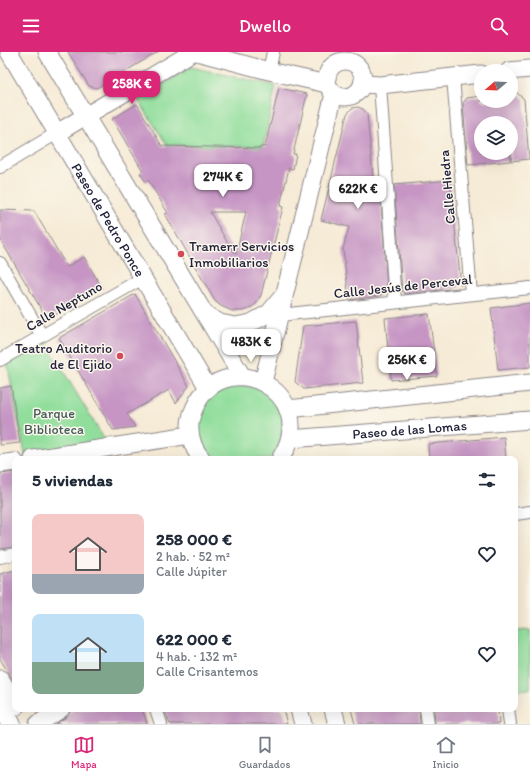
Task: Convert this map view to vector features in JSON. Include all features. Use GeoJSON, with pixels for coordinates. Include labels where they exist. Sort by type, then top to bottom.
{"type":"FeatureCollection","features":[{"type":"Feature","properties":{"kind":"main road","name":"Paseo de Pedro Ponce"},"geometry":{"type":"LineString","coordinates":[[9,52],[208,388]]}},
{"type":"Feature","properties":{"kind":"main road"},"geometry":{"type":"LineString","coordinates":[[47,52],[242,376]]}},
{"type":"Feature","properties":{"kind":"main road"},"geometry":{"type":"LineString","coordinates":[[57,133],[193,52]]}},
{"type":"Feature","properties":{"kind":"main road"},"geometry":{"type":"LineString","coordinates":[[197,52],[331,89],[346,98],[352,97],[361,89],[372,84],[474,75]]}},
{"type":"Feature","properties":{"kind":"main road"},"geometry":{"type":"LineString","coordinates":[[263,382],[331,89],[327,78],[331,67],[350,56],[372,84]]}},
{"type":"Feature","properties":{"kind":"main road"},"geometry":{"type":"LineString","coordinates":[[518,70],[530,69]]}},
{"type":"Feature","properties":{"kind":"main road"},"geometry":{"type":"LineString","coordinates":[[206,315],[220,323],[235,326],[251,323],[269,313],[284,294]]}},
{"type":"Feature","properties":{"kind":"main road"},"geometry":{"type":"LineString","coordinates":[[197,456],[190,435],[190,418],[196,402],[208,388],[218,381],[230,377],[242,376],[263,382],[274,389],[282,398],[288,409],[291,424],[290,439],[282,456]]}},
{"type":"Feature","properties":{"kind":"main road"},"geometry":{"type":"LineString","coordinates":[[288,409],[530,382]]}},
{"type":"Feature","properties":{"kind":"main road","name":"Paseo de las Lomas"},"geometry":{"type":"LineString","coordinates":[[290,439],[530,420]]}},
{"type":"Feature","properties":{"kind":"main road"},"geometry":{"type":"LineString","coordinates":[[53,456],[190,435]]}},
{"type":"Feature","properties":{"kind":"main road"},"geometry":{"type":"LineString","coordinates":[[0,464],[12,462]]}},
{"type":"Feature","properties":{"kind":"main road"},"geometry":{"type":"LineString","coordinates":[[0,680],[12,701]]}},
{"type":"Feature","properties":{"kind":"main road"},"geometry":{"type":"LineString","coordinates":[[0,705],[11,724]]}},
{"type":"Feature","properties":{"kind":"main road"},"geometry":{"type":"LineString","coordinates":[[19,712],[22,724]]}},
{"type":"Feature","properties":{"kind":"main road"},"geometry":{"type":"LineString","coordinates":[[38,724],[56,712]]}},
{"type":"Feature","properties":{"kind":"main road"},"geometry":{"type":"LineString","coordinates":[[300,712],[303,724]]}},
{"type":"Feature","properties":{"kind":"main road"},"geometry":{"type":"LineString","coordinates":[[334,712],[337,724]]}},
{"type":"Feature","properties":{"kind":"street"},"geometry":{"type":"LineString","coordinates":[[269,71],[273,52]]}},
{"type":"Feature","properties":{"kind":"street","name":"Calle Hiedra"},"geometry":{"type":"LineString","coordinates":[[453,77],[471,294]]}},
{"type":"Feature","properties":{"kind":"street"},"geometry":{"type":"LineString","coordinates":[[372,84],[395,302]]}},
{"type":"Feature","properties":{"kind":"street"},"geometry":{"type":"LineString","coordinates":[[0,167],[57,133]]}},
{"type":"Feature","properties":{"kind":"street"},"geometry":{"type":"LineString","coordinates":[[0,263],[42,336]]}},
{"type":"Feature","properties":{"kind":"street","name":"Calle Neptuno"},"geometry":{"type":"LineString","coordinates":[[0,360],[143,278]]}},
{"type":"Feature","properties":{"kind":"street","name":"Calle Jesús de Perceval"},"geometry":{"type":"LineString","coordinates":[[280,314],[530,288]]}},
{"type":"Feature","properties":{"kind":"street"},"geometry":{"type":"LineString","coordinates":[[518,514],[530,512]]}},
{"type":"Feature","properties":{"kind":"street"},"geometry":{"type":"LineString","coordinates":[[0,558],[12,555]]}},
{"type":"Feature","properties":{"kind":"street"},"geometry":{"type":"LineString","coordinates":[[157,712],[161,724]]}},
{"type":"Feature","properties":{"kind":"street"},"geometry":{"type":"LineString","coordinates":[[426,712],[428,724]]}},
{"type":"Feature","properties":{"kind":"street"},"geometry":{"type":"LineString","coordinates":[[508,712],[510,724]]}},
{"type":"Feature","properties":{"kind":"green space"},"geometry":{"type":"Polygon","coordinates":[[[191,67],[276,86],[263,147],[167,145],[138,100],[191,67]]]}},
{"type":"Feature","properties":{"kind":"green space","name":"Parque Biblioteca"},"geometry":{"type":"Polygon","coordinates":[[[42,336],[109,447],[47,456],[25,456],[6,357],[42,336]]]}},
{"type":"Feature","properties":{"kind":"green space"},"geometry":{"type":"Polygon","coordinates":[[[234,383],[262,389],[282,412],[285,427],[275,455],[208,456],[197,434],[197,420],[209,395],[234,383]]]}},
{"type":"Feature","properties":{"kind":"green space"},"geometry":{"type":"Polygon","coordinates":[[[530,630],[530,689],[518,690],[518,631],[530,630]]]}},
{"type":"Feature","properties":{"kind":"building"},"geometry":{"type":"Polygon","coordinates":[[[68,52],[158,52],[97,88],[89,86],[68,52]]]}},
{"type":"Feature","properties":{"kind":"building"},"geometry":{"type":"Polygon","coordinates":[[[279,88],[307,94],[293,154],[296,154],[293,169],[289,168],[280,206],[283,207],[261,295],[256,304],[249,309],[232,311],[221,306],[215,301],[165,214],[168,213],[148,180],[146,182],[140,173],[143,171],[112,119],[137,104],[162,146],[265,147],[279,88]],[[210,212],[236,254],[246,212],[210,212]]]}},
{"type":"Feature","properties":{"kind":"building"},"geometry":{"type":"Polygon","coordinates":[[[518,94],[524,99],[529,159],[511,161],[518,160],[518,116],[474,116],[474,160],[510,161],[468,165],[463,103],[467,98],[474,97],[474,108],[518,108],[518,94]]]}},
{"type":"Feature","properties":{"kind":"building"},"geometry":{"type":"Polygon","coordinates":[[[358,107],[363,109],[367,114],[374,187],[380,187],[387,288],[380,296],[349,300],[343,249],[349,227],[321,220],[347,114],[352,108],[358,107]]]}},
{"type":"Feature","properties":{"kind":"building"},"geometry":{"type":"Polygon","coordinates":[[[450,180],[461,285],[458,288],[405,294],[402,291],[394,185],[450,180]]]}},
{"type":"Feature","properties":{"kind":"building"},"geometry":{"type":"Polygon","coordinates":[[[0,210],[34,211],[67,267],[84,257],[102,288],[53,316],[44,314],[0,239],[0,210]]]}},
{"type":"Feature","properties":{"kind":"building","name":"Teatro Auditorio de El Ejido"},"geometry":{"type":"Polygon","coordinates":[[[135,294],[189,386],[176,403],[169,390],[127,414],[135,427],[113,430],[59,338],[135,294]]]}},
{"type":"Feature","properties":{"kind":"building"},"geometry":{"type":"Polygon","coordinates":[[[530,303],[530,367],[498,370],[491,308],[530,303]]]}},
{"type":"Feature","properties":{"kind":"building"},"geometry":{"type":"Polygon","coordinates":[[[429,314],[437,376],[391,380],[385,318],[429,314]]]}},
{"type":"Feature","properties":{"kind":"building"},"geometry":{"type":"Polygon","coordinates":[[[356,321],[363,383],[304,389],[295,382],[303,326],[356,321]]]}},
{"type":"Feature","properties":{"kind":"building"},"geometry":{"type":"Polygon","coordinates":[[[11,386],[20,443],[0,445],[0,388],[11,386]]]}},
{"type":"Feature","properties":{"kind":"building"},"geometry":{"type":"Polygon","coordinates":[[[504,437],[506,456],[429,456],[428,444],[504,437]]]}},
{"type":"Feature","properties":{"kind":"building"},"geometry":{"type":"Polygon","coordinates":[[[12,472],[12,547],[0,549],[0,474],[12,472]]]}},
{"type":"Feature","properties":{"kind":"building"},"geometry":{"type":"Polygon","coordinates":[[[12,571],[12,678],[0,659],[0,574],[12,571]]]}},
{"type":"Feature","properties":{"kind":"building"},"geometry":{"type":"Polygon","coordinates":[[[70,712],[143,712],[147,724],[56,724],[70,712]]]}},
{"type":"Feature","properties":{"kind":"building"},"geometry":{"type":"Polygon","coordinates":[[[165,712],[284,712],[287,724],[170,724],[165,712]]]}},
{"type":"Feature","properties":{"kind":"building"},"geometry":{"type":"Polygon","coordinates":[[[352,712],[419,712],[420,724],[355,724],[352,712]]]}},
{"type":"Feature","properties":{"kind":"building"},"geometry":{"type":"Polygon","coordinates":[[[434,712],[498,712],[499,724],[435,724],[434,712]]]}},
{"type":"Feature","properties":{"kind":"place","name":"Tramerr Servicios Inmobiliarios"},"geometry":{"type":"Point","coordinates":[181,254]}},
{"type":"Feature","properties":{"kind":"place","name":"Teatro Auditorio de El Ejido"},"geometry":{"type":"Point","coordinates":[120,356]}}]}
